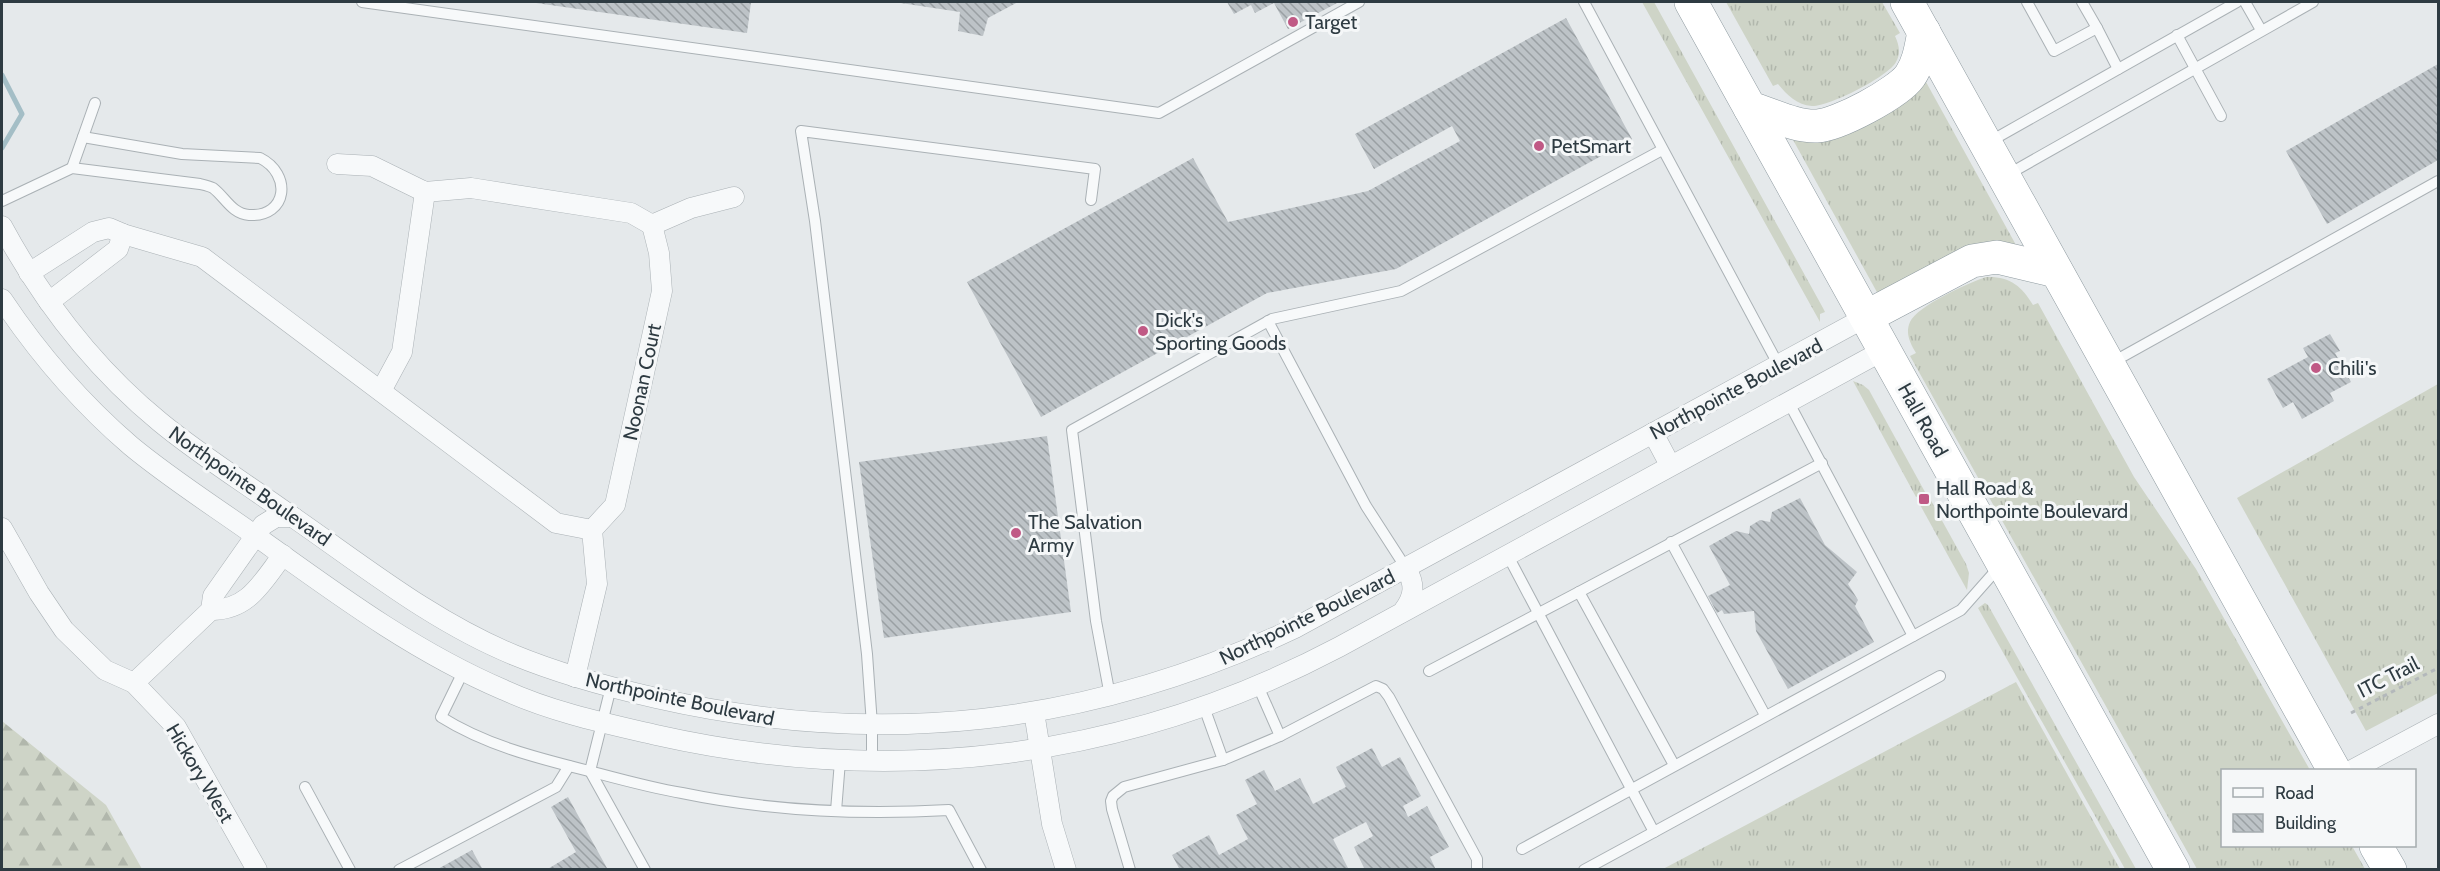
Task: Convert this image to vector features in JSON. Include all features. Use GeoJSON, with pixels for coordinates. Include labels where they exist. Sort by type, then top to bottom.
{"type":"FeatureCollection","features":[{"type":"Feature","properties":{"kind":"highway","name":"Hall Road"},"geometry":{"type":"LineString","coordinates":[[1691,2],[2173,870]]}},
{"type":"Feature","properties":{"kind":"highway"},"geometry":{"type":"LineString","coordinates":[[1907,2],[2333,769]]}},
{"type":"Feature","properties":{"kind":"highway"},"geometry":{"type":"LineString","coordinates":[[1750,108],[1801,124],[1815,126],[1840,120],[1899,87],[1908,78],[1915,68],[1924,32]]}},
{"type":"Feature","properties":{"kind":"highway"},"geometry":{"type":"LineString","coordinates":[[1866,317],[1956,268],[1984,258],[1997,257],[2022,261],[2056,271]]}},
{"type":"Feature","properties":{"kind":"highway"},"geometry":{"type":"LineString","coordinates":[[2377,847],[2390,870]]}},
{"type":"Feature","properties":{"kind":"street"},"geometry":{"type":"LineString","coordinates":[[337,164],[372,166],[425,192],[471,188],[631,213],[652,225],[691,208],[734,197]]}},
{"type":"Feature","properties":{"kind":"street"},"geometry":{"type":"LineString","coordinates":[[381,391],[402,352],[425,192]]}},
{"type":"Feature","properties":{"kind":"street","name":"Noonan Court"},"geometry":{"type":"LineString","coordinates":[[592,530],[615,505],[662,291],[652,225]]}},
{"type":"Feature","properties":{"kind":"street","name":"Northpointe Boulevard"},"geometry":{"type":"LineString","coordinates":[[2,226],[49,302],[92,356],[145,409],[184,440],[401,593],[456,627],[512,655],[611,687],[688,705],[754,717],[812,723],[932,724],[1034,712],[1110,696],[1193,671],[1258,645],[1779,366],[1866,317]]}},
{"type":"Feature","properties":{"kind":"street"},"geometry":{"type":"LineString","coordinates":[[29,273],[93,232],[109,228],[202,257],[556,523],[592,530],[597,584],[575,677]]}},
{"type":"Feature","properties":{"kind":"street"},"geometry":{"type":"LineString","coordinates":[[49,302],[118,249],[123,234]]}},
{"type":"Feature","properties":{"kind":"street","name":"Northpointe Boulevard"},"geometry":{"type":"LineString","coordinates":[[2,298],[57,372],[103,420],[159,467],[397,635],[463,672],[532,702],[602,723],[768,756],[872,762],[968,758],[1039,748],[1130,729],[1204,707],[1258,686],[1316,659],[1884,350]]}},
{"type":"Feature","properties":{"kind":"street"},"geometry":{"type":"LineString","coordinates":[[1653,433],[1670,465]]}},
{"type":"Feature","properties":{"kind":"street"},"geometry":{"type":"LineString","coordinates":[[2,528],[39,593],[64,630],[105,670],[134,683],[211,610],[213,596],[255,536],[270,520],[284,516],[293,517]]}},
{"type":"Feature","properties":{"kind":"street"},"geometry":{"type":"LineString","coordinates":[[211,610],[228,610],[251,597],[283,555]]}},
{"type":"Feature","properties":{"kind":"street"},"geometry":{"type":"LineString","coordinates":[[1404,610],[1413,594],[1411,577],[1406,567]]}},
{"type":"Feature","properties":{"kind":"street","name":"Hickory West"},"geometry":{"type":"LineString","coordinates":[[134,683],[176,727],[257,870]]}},
{"type":"Feature","properties":{"kind":"street"},"geometry":{"type":"LineString","coordinates":[[1034,712],[1052,825],[1066,870]]}},
{"type":"Feature","properties":{"kind":"street"},"geometry":{"type":"LineString","coordinates":[[2356,769],[2439,724]]}},
{"type":"Feature","properties":{"kind":"lane"},"geometry":{"type":"LineString","coordinates":[[362,2],[1159,113],[1359,2]]}},
{"type":"Feature","properties":{"kind":"lane"},"geometry":{"type":"LineString","coordinates":[[1584,2],[1779,366]]}},
{"type":"Feature","properties":{"kind":"lane"},"geometry":{"type":"LineString","coordinates":[[2027,2],[2054,51],[2097,28]]}},
{"type":"Feature","properties":{"kind":"lane"},"geometry":{"type":"LineString","coordinates":[[2082,2],[2118,69]]}},
{"type":"Feature","properties":{"kind":"lane"},"geometry":{"type":"LineString","coordinates":[[1986,143],[2237,2]]}},
{"type":"Feature","properties":{"kind":"lane"},"geometry":{"type":"LineString","coordinates":[[2245,2],[2261,30]]}},
{"type":"Feature","properties":{"kind":"lane"},"geometry":{"type":"LineString","coordinates":[[2004,176],[2305,3]]}},
{"type":"Feature","properties":{"kind":"lane"},"geometry":{"type":"LineString","coordinates":[[2177,35],[2221,116]]}},
{"type":"Feature","properties":{"kind":"lane"},"geometry":{"type":"LineString","coordinates":[[72,168],[95,103]]}},
{"type":"Feature","properties":{"kind":"lane"},"geometry":{"type":"LineString","coordinates":[[872,762],[872,725],[866,643],[815,222],[801,131],[1095,169],[1092,200]]}},
{"type":"Feature","properties":{"kind":"lane"},"geometry":{"type":"LineString","coordinates":[[2,201],[72,168],[200,184],[212,188],[238,212],[248,215],[267,213],[276,206],[281,196],[282,184],[279,173],[270,163],[260,158],[182,154],[83,137]]}},
{"type":"Feature","properties":{"kind":"lane"},"geometry":{"type":"LineString","coordinates":[[1110,696],[1096,621],[1072,430],[1268,321],[1401,291],[1662,150]]}},
{"type":"Feature","properties":{"kind":"lane"},"geometry":{"type":"LineString","coordinates":[[2108,364],[2439,181]]}},
{"type":"Feature","properties":{"kind":"lane"},"geometry":{"type":"LineString","coordinates":[[1268,321],[1366,506],[1406,567]]}},
{"type":"Feature","properties":{"kind":"lane"},"geometry":{"type":"LineString","coordinates":[[1788,401],[1913,636]]}},
{"type":"Feature","properties":{"kind":"lane"},"geometry":{"type":"LineString","coordinates":[[1429,671],[1822,463]]}},
{"type":"Feature","properties":{"kind":"lane"},"geometry":{"type":"LineString","coordinates":[[1671,542],[1765,715]]}},
{"type":"Feature","properties":{"kind":"lane"},"geometry":{"type":"LineString","coordinates":[[1507,554],[1654,832]]}},
{"type":"Feature","properties":{"kind":"lane"},"geometry":{"type":"LineString","coordinates":[[1522,849],[1961,610],[2002,563]]}},
{"type":"Feature","properties":{"kind":"lane"},"geometry":{"type":"LineString","coordinates":[[1579,592],[1674,765]]}},
{"type":"Feature","properties":{"kind":"lane"},"geometry":{"type":"LineString","coordinates":[[463,672],[441,717],[458,728],[492,742],[569,766],[682,794],[719,800],[836,811],[949,810],[981,870]]}},
{"type":"Feature","properties":{"kind":"lane"},"geometry":{"type":"LineString","coordinates":[[1584,870],[1940,676]]}},
{"type":"Feature","properties":{"kind":"lane"},"geometry":{"type":"LineString","coordinates":[[1258,686],[1280,736]]}},
{"type":"Feature","properties":{"kind":"lane"},"geometry":{"type":"LineString","coordinates":[[1129,869],[1110,801],[1124,787],[1223,760],[1280,736],[1376,686],[1383,689],[1477,859],[1477,870]]}},
{"type":"Feature","properties":{"kind":"lane"},"geometry":{"type":"LineString","coordinates":[[611,687],[590,771],[645,870]]}},
{"type":"Feature","properties":{"kind":"lane"},"geometry":{"type":"LineString","coordinates":[[1204,707],[1223,760]]}},
{"type":"Feature","properties":{"kind":"lane"},"geometry":{"type":"LineString","coordinates":[[836,811],[840,761]]}},
{"type":"Feature","properties":{"kind":"lane"},"geometry":{"type":"LineString","coordinates":[[399,870],[556,787],[569,766]]}},
{"type":"Feature","properties":{"kind":"lane"},"geometry":{"type":"LineString","coordinates":[[305,787],[350,870]]}},
{"type":"Feature","properties":{"kind":"path","name":"ITC Trail"},"geometry":{"type":"LineString","coordinates":[[2351,713],[2439,668]]}},
{"type":"Feature","properties":{"kind":"green space"},"geometry":{"type":"Polygon","coordinates":[[[1642,2],[1654,2],[1823,308],[1825,312],[1820,314],[1820,322],[1642,2]]]}},
{"type":"Feature","properties":{"kind":"green space"},"geometry":{"type":"Polygon","coordinates":[[[1726,2],[1882,2],[1900,33],[1895,36],[1899,49],[1898,59],[1882,75],[1844,96],[1820,105],[1802,104],[1789,96],[1778,84],[1773,86],[1726,2]]]}},
{"type":"Feature","properties":{"kind":"green space"},"geometry":{"type":"Polygon","coordinates":[[[1926,82],[2016,245],[1878,294],[1792,138],[1926,82]]]}},
{"type":"Feature","properties":{"kind":"green space"},"geometry":{"type":"Polygon","coordinates":[[[1986,277],[2002,278],[2014,283],[2033,305],[2038,303],[2134,477],[2196,569],[2309,769],[2221,769],[2221,847],[2353,847],[2365,869],[2197,869],[1910,356],[1916,353],[1908,334],[1910,322],[1923,309],[1968,284],[1986,277]]]}},
{"type":"Feature","properties":{"kind":"green space"},"geometry":{"type":"Polygon","coordinates":[[[1853,381],[1869,390],[1925,492],[1916,497],[1853,381]]]}},
{"type":"Feature","properties":{"kind":"green space"},"geometry":{"type":"Polygon","coordinates":[[[2438,384],[2438,693],[2366,731],[2237,498],[2438,384]]]}},
{"type":"Feature","properties":{"kind":"green space"},"geometry":{"type":"Polygon","coordinates":[[[1929,497],[1966,564],[1969,573],[1967,590],[1919,503],[1929,497]]]}},
{"type":"Feature","properties":{"kind":"green space"},"geometry":{"type":"Polygon","coordinates":[[[1985,603],[2136,869],[2125,869],[1978,608],[1985,603]]]}},
{"type":"Feature","properties":{"kind":"green space"},"geometry":{"type":"Polygon","coordinates":[[[2016,682],[2120,869],[1663,869],[2016,682]]]}},
{"type":"Feature","properties":{"kind":"green space"},"geometry":{"type":"Polygon","coordinates":[[[2,721],[106,805],[142,869],[2,869],[2,721]]]}},
{"type":"Feature","properties":{"kind":"building"},"geometry":{"type":"Polygon","coordinates":[[[529,2],[751,2],[747,33],[529,2]]]}},
{"type":"Feature","properties":{"kind":"building"},"geometry":{"type":"Polygon","coordinates":[[[894,2],[1018,2],[988,18],[983,36],[958,31],[960,12],[894,2]]]}},
{"type":"Feature","properties":{"kind":"building","name":"Target"},"geometry":{"type":"Polygon","coordinates":[[[1227,2],[1339,2],[1288,29],[1274,3],[1255,13],[1251,5],[1234,14],[1227,2]]]}},
{"type":"Feature","properties":{"kind":"building"},"geometry":{"type":"Polygon","coordinates":[[[1566,18],[1632,139],[1396,269],[1267,293],[1041,417],[967,282],[1193,158],[1228,222],[1368,191],[1460,141],[1452,126],[1374,169],[1355,134],[1566,18]]]}},
{"type":"Feature","properties":{"kind":"building"},"geometry":{"type":"Polygon","coordinates":[[[2438,64],[2438,160],[2327,224],[2286,151],[2438,64]]]}},
{"type":"Feature","properties":{"kind":"building","name":"Chili's"},"geometry":{"type":"Polygon","coordinates":[[[2330,334],[2340,351],[2335,353],[2351,382],[2330,393],[2334,401],[2302,419],[2293,402],[2283,408],[2267,379],[2308,357],[2303,348],[2330,334]]]}},
{"type":"Feature","properties":{"kind":"building"},"geometry":{"type":"Polygon","coordinates":[[[1047,436],[1071,612],[884,638],[859,462],[1047,436]]]}},
{"type":"Feature","properties":{"kind":"building"},"geometry":{"type":"Polygon","coordinates":[[[1800,498],[1825,545],[1857,572],[1848,584],[1858,600],[1855,606],[1874,642],[1788,689],[1756,631],[1754,611],[1724,614],[1722,610],[1717,613],[1708,596],[1730,585],[1709,546],[1736,531],[1749,534],[1750,526],[1760,520],[1770,522],[1772,512],[1800,498]]]}},
{"type":"Feature","properties":{"kind":"building"},"geometry":{"type":"Polygon","coordinates":[[[1372,748],[1382,767],[1400,757],[1421,796],[1403,806],[1408,817],[1427,806],[1449,847],[1430,857],[1436,870],[1365,870],[1354,847],[1373,836],[1366,822],[1333,839],[1349,870],[1180,870],[1172,855],[1209,835],[1219,855],[1248,839],[1236,815],[1257,804],[1245,780],[1264,770],[1275,791],[1300,778],[1313,804],[1346,787],[1336,767],[1372,748]]]}},
{"type":"Feature","properties":{"kind":"building"},"geometry":{"type":"Polygon","coordinates":[[[568,797],[608,870],[546,870],[576,852],[551,807],[568,797]]]}},
{"type":"Feature","properties":{"kind":"building"},"geometry":{"type":"Polygon","coordinates":[[[472,850],[483,870],[436,870],[472,850]]]}},
{"type":"Feature","properties":{"kind":"waterway"},"geometry":{"type":"LineString","coordinates":[[2,75],[22,114],[2,148]]}},
{"type":"Feature","properties":{"kind":"place","name":"Target"},"geometry":{"type":"Point","coordinates":[1293,22]}},
{"type":"Feature","properties":{"kind":"place","name":"PetSmart"},"geometry":{"type":"Point","coordinates":[1539,146]}},
{"type":"Feature","properties":{"kind":"place","name":"Dick's Sporting Goods"},"geometry":{"type":"Point","coordinates":[1143,331]}},
{"type":"Feature","properties":{"kind":"place","name":"Chili's"},"geometry":{"type":"Point","coordinates":[2316,368]}},
{"type":"Feature","properties":{"kind":"place","name":"Hall Road & Northpointe Boulevard"},"geometry":{"type":"Point","coordinates":[1924,499]}},
{"type":"Feature","properties":{"kind":"place","name":"The Salvation Army"},"geometry":{"type":"Point","coordinates":[1016,533]}}]}
